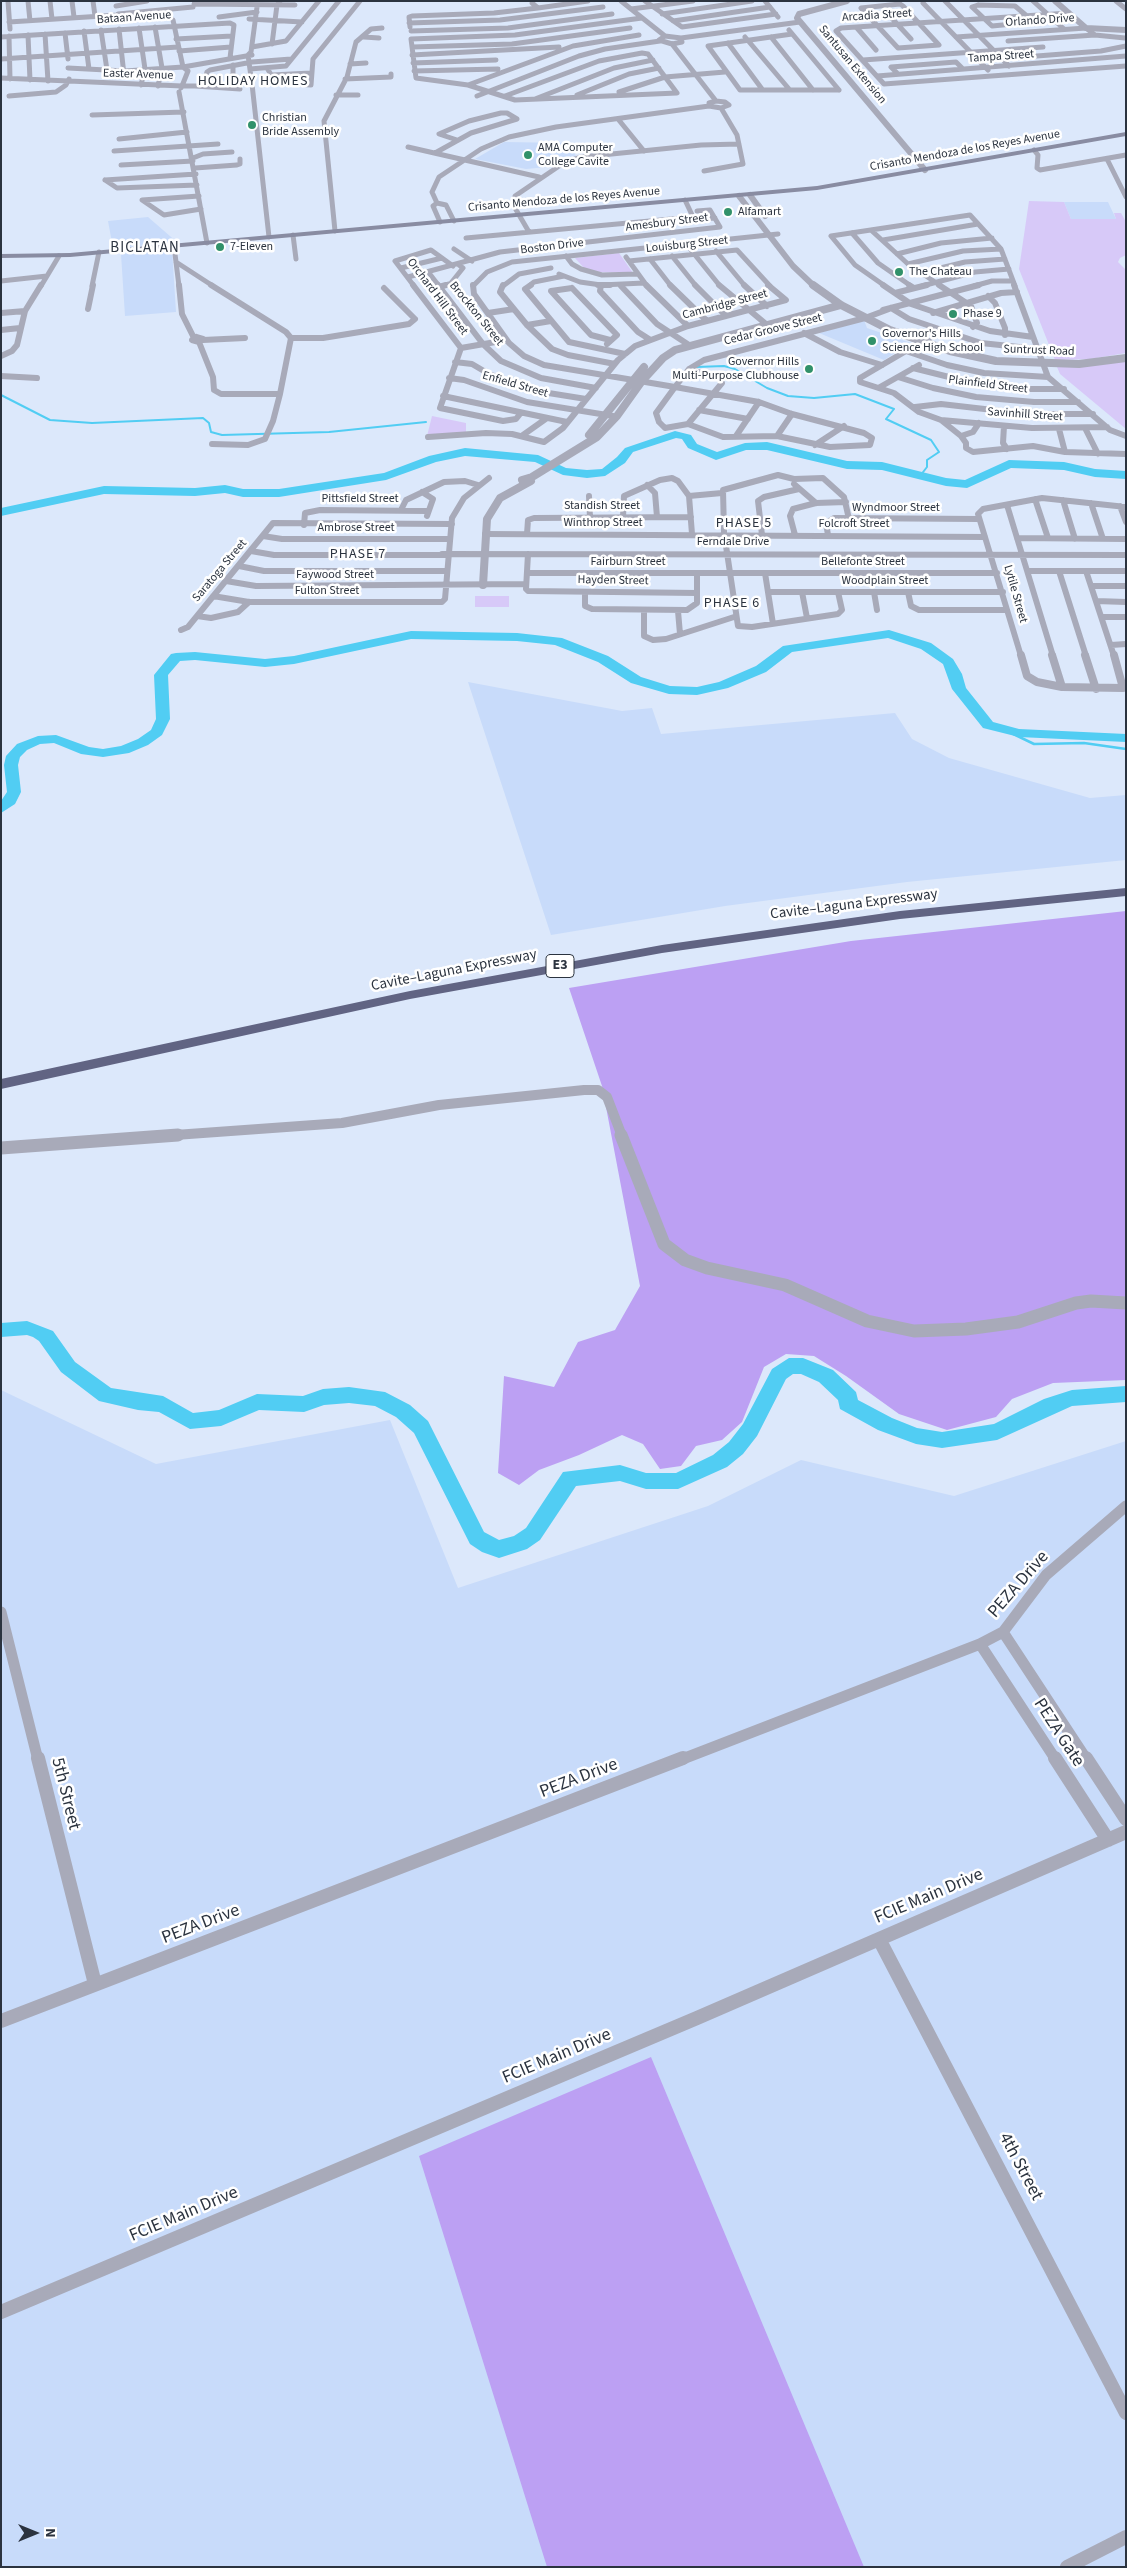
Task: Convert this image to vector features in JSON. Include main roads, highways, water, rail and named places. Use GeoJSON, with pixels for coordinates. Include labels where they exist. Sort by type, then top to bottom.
{"type":"FeatureCollection","features":[{"type":"Feature","properties":{"kind":"highway","name":"Cavite–Laguna Expressway"},"geometry":{"type":"LineString","coordinates":[[1,1074],[405,987],[559,957],[831,915],[1126,884]]}},
{"type":"Feature","properties":{"kind":"highway","name":"Cavite–Laguna Expressway"},"geometry":{"type":"LineString","coordinates":[[1,1084],[410,995],[662,949],[900,915],[1126,892]]}},
{"type":"Feature","properties":{"kind":"main road","name":"Crisanto Mendoza de los Reyes Avenue"},"geometry":{"type":"LineString","coordinates":[[1,256],[58,256],[817,188],[1126,134]]}},
{"type":"Feature","properties":{"kind":"waterway"},"geometry":{"type":"LineString","coordinates":[[696,367],[724,366],[735,369],[767,388],[788,396],[814,398],[855,394],[894,409],[886,419],[931,440],[939,452],[927,460],[927,467],[920,476]]}},
{"type":"Feature","properties":{"kind":"waterway"},"geometry":{"type":"LineString","coordinates":[[1,395],[50,420],[92,423],[203,418],[209,423],[211,432],[222,435],[329,432],[426,422]]}},
{"type":"Feature","properties":{"kind":"waterway"},"geometry":{"type":"LineString","coordinates":[[1,512],[104,490],[195,492],[225,489],[243,493],[279,493],[386,476],[433,459],[465,452],[538,459],[563,471],[587,474],[605,472],[621,460],[629,450],[675,434],[687,437],[692,446],[716,456],[745,447],[767,446],[847,465],[882,466],[946,482],[967,484],[1009,464],[1064,466],[1095,473],[1126,475]]}},
{"type":"Feature","properties":{"kind":"waterway"},"geometry":{"type":"LineString","coordinates":[[1,809],[10,801],[14,792],[11,765],[13,756],[22,747],[38,740],[56,739],[86,751],[103,753],[124,750],[143,742],[157,732],[163,719],[161,675],[176,657],[195,656],[265,663],[294,660],[411,635],[517,637],[557,641],[603,659],[636,680],[669,690],[697,691],[723,685],[761,669],[788,649],[889,634],[926,646],[948,662],[955,674],[959,689],[988,725],[1019,733],[1126,738]]}},
{"type":"Feature","properties":{"kind":"waterway"},"geometry":{"type":"LineString","coordinates":[[1003,729],[1034,744],[1084,743],[1126,749]]}},
{"type":"Feature","properties":{"kind":"waterway"},"geometry":{"type":"LineString","coordinates":[[1,1330],[27,1328],[40,1332],[46,1336],[68,1367],[106,1395],[138,1402],[163,1404],[190,1421],[221,1418],[257,1402],[304,1404],[323,1397],[349,1395],[378,1398],[403,1411],[421,1427],[477,1538],[489,1546],[499,1549],[520,1543],[533,1534],[570,1478],[620,1473],[646,1481],[678,1481],[720,1461],[736,1448],[750,1430],[779,1374],[789,1366],[803,1366],[826,1376],[849,1398],[847,1403],[885,1424],[916,1436],[942,1440],[997,1432],[1051,1405],[1072,1398],[1126,1394]]}},
{"type":"Feature","properties":{"kind":"place","name":"Christian Bride Assembly"},"geometry":{"type":"Point","coordinates":[252,125]}},
{"type":"Feature","properties":{"kind":"place","name":"AMA Computer College Cavite"},"geometry":{"type":"Point","coordinates":[528,155]}},
{"type":"Feature","properties":{"kind":"place","name":"Alfamart"},"geometry":{"type":"Point","coordinates":[728,212]}},
{"type":"Feature","properties":{"kind":"place","name":"7-Eleven"},"geometry":{"type":"Point","coordinates":[220,247]}},
{"type":"Feature","properties":{"kind":"place","name":"The Chateau"},"geometry":{"type":"Point","coordinates":[899,272]}},
{"type":"Feature","properties":{"kind":"place","name":"Phase 9"},"geometry":{"type":"Point","coordinates":[953,314]}},
{"type":"Feature","properties":{"kind":"place","name":"Governor's Hills Science High School"},"geometry":{"type":"Point","coordinates":[872,341]}},
{"type":"Feature","properties":{"kind":"place","name":"Governor Hills Multi-Purpose Clubhouse"},"geometry":{"type":"Point","coordinates":[809,369]}},
{"type":"Feature","properties":{"kind":"district","name":"HOLIDAY HOMES"},"geometry":{"type":"Point","coordinates":[253,82]}},
{"type":"Feature","properties":{"kind":"district","name":"BICLATAN"},"geometry":{"type":"Point","coordinates":[145,249]}},
{"type":"Feature","properties":{"kind":"district","name":"PHASE 5"},"geometry":{"type":"Point","coordinates":[744,524]}},
{"type":"Feature","properties":{"kind":"district","name":"PHASE 7"},"geometry":{"type":"Point","coordinates":[358,555]}},
{"type":"Feature","properties":{"kind":"district","name":"PHASE 6"},"geometry":{"type":"Point","coordinates":[732,604]}}]}
